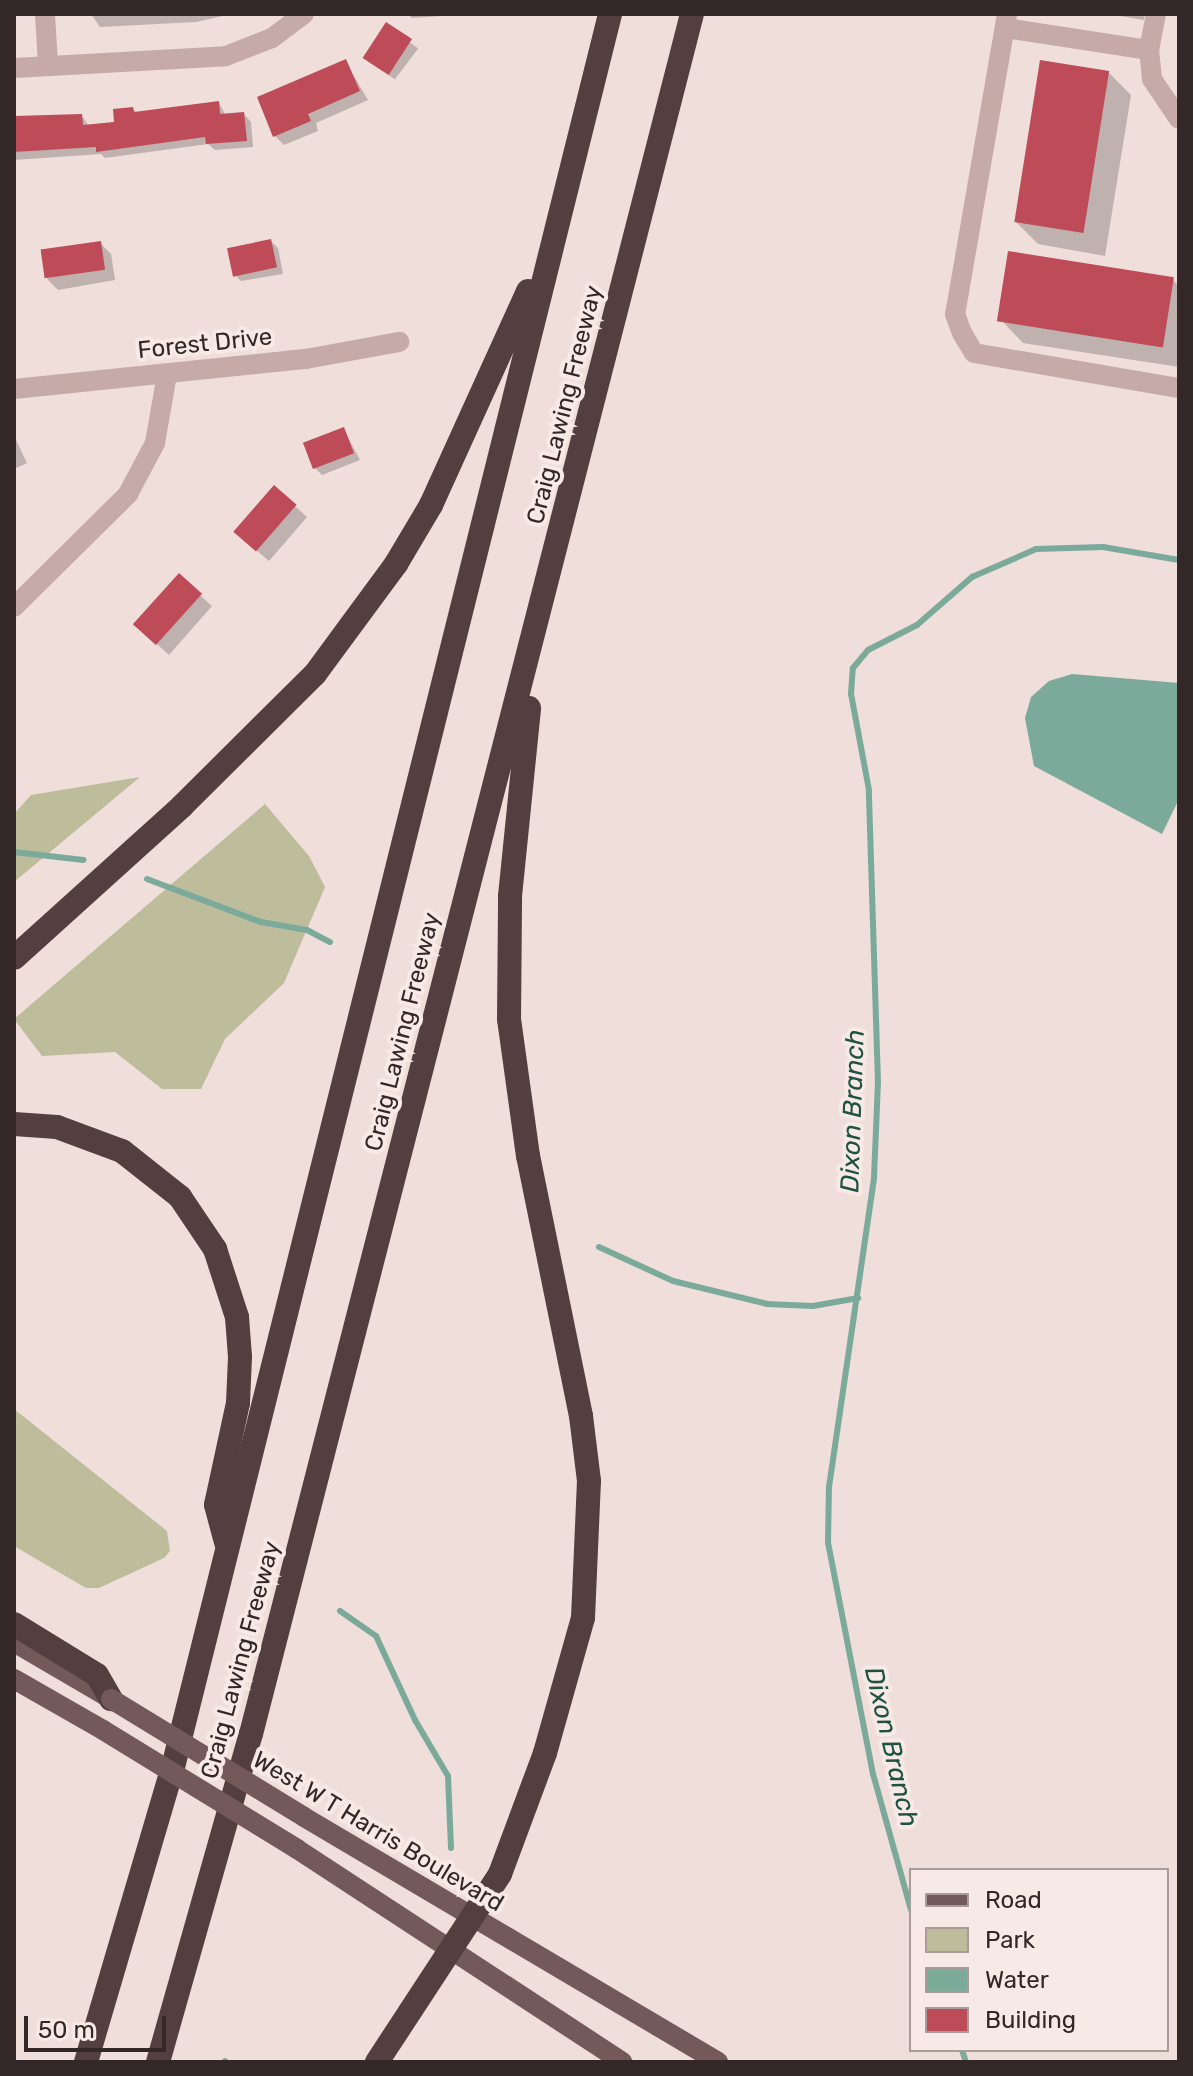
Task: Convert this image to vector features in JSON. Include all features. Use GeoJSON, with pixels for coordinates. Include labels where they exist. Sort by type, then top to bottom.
{"type":"FeatureCollection","features":[{"type":"Feature","properties":{"kind":"highway","name":"Craig Lawing Freeway"},"geometry":{"type":"LineString","coordinates":[[86,2062],[173,1767],[610,14]]}},
{"type":"Feature","properties":{"kind":"highway","name":"Craig Lawing Freeway"},"geometry":{"type":"LineString","coordinates":[[158,2062],[251,1734],[540,618],[692,14]]}},
{"type":"Feature","properties":{"kind":"highway"},"geometry":{"type":"LineString","coordinates":[[14,958],[257,734],[315,674],[359,616],[396,564],[451,466],[558,219]]}},
{"type":"Feature","properties":{"kind":"highway"},"geometry":{"type":"LineString","coordinates":[[377,2062],[468,1918],[500,1874],[545,1753],[583,1618],[589,1547],[589,1481],[581,1416],[525,1142],[509,1019],[510,896],[540,618]]}},
{"type":"Feature","properties":{"kind":"highway"},"geometry":{"type":"LineString","coordinates":[[14,1124],[57,1127],[122,1151],[180,1197],[215,1249],[237,1317],[240,1357],[238,1403],[216,1505],[227,1546]]}},
{"type":"Feature","properties":{"kind":"highway"},"geometry":{"type":"LineString","coordinates":[[14,1624],[97,1675],[111,1699]]}},
{"type":"Feature","properties":{"kind":"main road","name":"West W T Harris Boulevard"},"geometry":{"type":"LineString","coordinates":[[14,1642],[468,1918],[718,2062]]}},
{"type":"Feature","properties":{"kind":"main road"},"geometry":{"type":"LineString","coordinates":[[14,1679],[297,1849],[447,1951],[623,2062]]}},
{"type":"Feature","properties":{"kind":"street"},"geometry":{"type":"LineString","coordinates":[[45,14],[48,65]]}},
{"type":"Feature","properties":{"kind":"street"},"geometry":{"type":"LineString","coordinates":[[14,68],[226,56],[272,38],[304,14]]}},
{"type":"Feature","properties":{"kind":"street"},"geometry":{"type":"LineString","coordinates":[[1156,14],[1149,50],[1152,79],[1179,119]]}},
{"type":"Feature","properties":{"kind":"street"},"geometry":{"type":"LineString","coordinates":[[1149,50],[1006,21],[955,314],[974,353],[1179,388]]}},
{"type":"Feature","properties":{"kind":"street","name":"Forest Drive"},"geometry":{"type":"LineString","coordinates":[[14,389],[306,359],[399,342]]}},
{"type":"Feature","properties":{"kind":"street"},"geometry":{"type":"LineString","coordinates":[[14,607],[128,494],[155,443],[167,374]]}},
{"type":"Feature","properties":{"kind":"green space"},"geometry":{"type":"Polygon","coordinates":[[[140,777],[14,882],[14,814],[31,795],[140,777]]]}},
{"type":"Feature","properties":{"kind":"green space"},"geometry":{"type":"Polygon","coordinates":[[[265,804],[309,856],[325,887],[284,983],[225,1039],[201,1089],[162,1089],[115,1052],[42,1056],[14,1019],[265,804]]]}},
{"type":"Feature","properties":{"kind":"green space"},"geometry":{"type":"Polygon","coordinates":[[[14,1409],[167,1531],[170,1551],[164,1558],[99,1588],[86,1588],[14,1546],[14,1409]]]}},
{"type":"Feature","properties":{"kind":"water"},"geometry":{"type":"Polygon","coordinates":[[[1072,674],[1179,683],[1179,799],[1162,834],[1034,766],[1025,718],[1031,697],[1049,681],[1072,674]]]}},
{"type":"Feature","properties":{"kind":"building"},"geometry":{"type":"Polygon","coordinates":[[[386,22],[412,39],[389,75],[363,58],[386,22]]]}},
{"type":"Feature","properties":{"kind":"building"},"geometry":{"type":"Polygon","coordinates":[[[346,59],[360,91],[308,114],[311,121],[273,137],[257,97],[346,59]]]}},
{"type":"Feature","properties":{"kind":"building"},"geometry":{"type":"Polygon","coordinates":[[[1040,60],[1109,71],[1083,233],[1014,222],[1040,60]]]}},
{"type":"Feature","properties":{"kind":"building"},"geometry":{"type":"Polygon","coordinates":[[[219,101],[220,114],[244,112],[247,141],[206,144],[205,137],[96,152],[96,147],[14,152],[14,116],[82,114],[83,125],[114,122],[113,109],[133,107],[134,112],[219,101]]]}},
{"type":"Feature","properties":{"kind":"building"},"geometry":{"type":"Polygon","coordinates":[[[271,239],[277,267],[233,277],[227,248],[271,239]]]}},
{"type":"Feature","properties":{"kind":"building"},"geometry":{"type":"Polygon","coordinates":[[[101,241],[105,270],[45,278],[41,249],[101,241]]]}},
{"type":"Feature","properties":{"kind":"building"},"geometry":{"type":"Polygon","coordinates":[[[1008,251],[1174,277],[1163,347],[997,321],[1008,251]]]}},
{"type":"Feature","properties":{"kind":"building"},"geometry":{"type":"Polygon","coordinates":[[[344,427],[354,453],[313,469],[303,443],[344,427]]]}},
{"type":"Feature","properties":{"kind":"building"},"geometry":{"type":"Polygon","coordinates":[[[274,485],[297,505],[256,551],[233,532],[274,485]]]}},
{"type":"Feature","properties":{"kind":"building"},"geometry":{"type":"Polygon","coordinates":[[[179,573],[202,594],[156,645],[133,624],[179,573]]]}},
{"type":"Feature","properties":{"kind":"waterway","name":"Dixon Branch"},"geometry":{"type":"LineString","coordinates":[[909,1903],[873,1774],[828,1543],[829,1487],[874,1177],[878,1083],[869,790],[851,694],[853,668],[868,650],[917,625],[972,577],[1036,549],[1103,547],[1179,560]]}},
{"type":"Feature","properties":{"kind":"waterway"},"geometry":{"type":"LineString","coordinates":[[14,852],[84,860]]}},
{"type":"Feature","properties":{"kind":"waterway"},"geometry":{"type":"LineString","coordinates":[[147,879],[261,922],[307,930],[330,942]]}},
{"type":"Feature","properties":{"kind":"waterway"},"geometry":{"type":"LineString","coordinates":[[599,1247],[673,1281],[767,1304],[813,1306],[858,1298]]}},
{"type":"Feature","properties":{"kind":"waterway"},"geometry":{"type":"LineString","coordinates":[[340,1611],[376,1636],[415,1720],[448,1776],[451,1848]]}},
{"type":"Feature","properties":{"kind":"waterway","name":"Dixon Branch"},"geometry":{"type":"LineString","coordinates":[[963,2052],[966,2062]]}}]}
